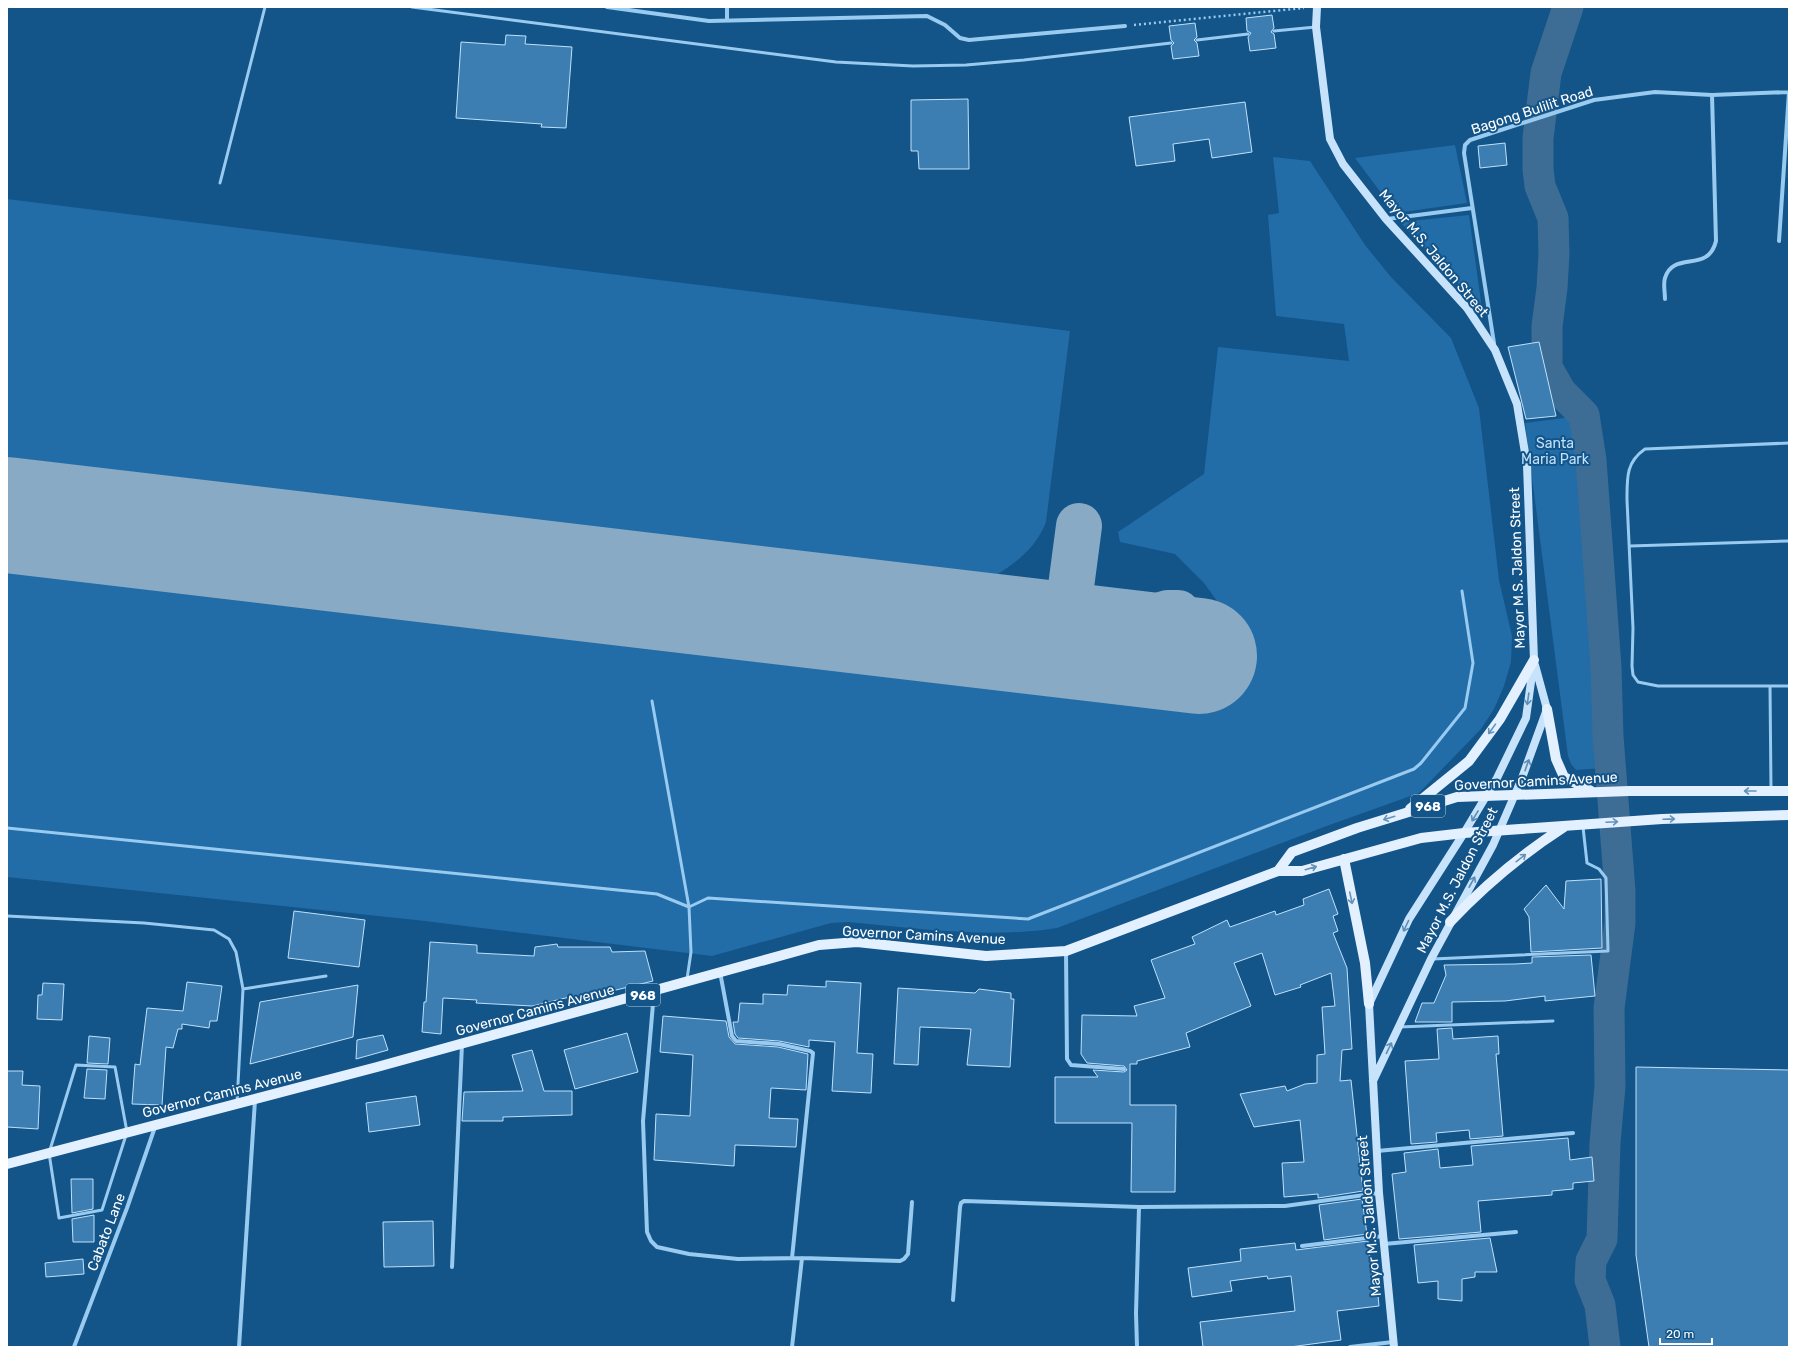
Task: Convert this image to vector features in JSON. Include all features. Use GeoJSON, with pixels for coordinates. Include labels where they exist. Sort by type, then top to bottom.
{"type":"FeatureCollection","features":[{"type":"Feature","properties":{"kind":"main road","name":"Mayor M.S. Jaldon Street"},"geometry":{"type":"LineString","coordinates":[[1317,7],[1316,28],[1330,139],[1343,164],[1386,219],[1467,308],[1495,350],[1517,404],[1527,465],[1534,660],[1526,718],[1497,778],[1409,919],[1369,1004],[1376,1151],[1393,1344]]}},
{"type":"Feature","properties":{"kind":"main road","name":"Mayor M.S. Jaldon Street"},"geometry":{"type":"LineString","coordinates":[[1372,1083],[1431,959],[1493,845],[1515,795],[1547,709],[1534,660]]}},
{"type":"Feature","properties":{"kind":"main road"},"geometry":{"type":"LineString","coordinates":[[1405,813],[1469,761],[1500,719],[1534,660]]}},
{"type":"Feature","properties":{"kind":"main road"},"geometry":{"type":"LineString","coordinates":[[1547,709],[1556,759],[1564,777],[1593,792]]}},
{"type":"Feature","properties":{"kind":"main road","name":"Governor Camins Avenue"},"geometry":{"type":"LineString","coordinates":[[1278,870],[1292,852],[1358,828],[1457,797],[1628,791],[1789,791]]}},
{"type":"Feature","properties":{"kind":"main road","name":"Governor Camins Avenue"},"geometry":{"type":"LineString","coordinates":[[7,1164],[126,1132],[255,1100],[654,992],[686,981],[819,945],[857,942],[986,956],[1066,951],[1278,870],[1302,871],[1421,838],[1464,833],[1595,823],[1789,815]]}},
{"type":"Feature","properties":{"kind":"main road"},"geometry":{"type":"LineString","coordinates":[[1450,922],[1471,900],[1502,873],[1545,839],[1565,826]]}},
{"type":"Feature","properties":{"kind":"main road"},"geometry":{"type":"LineString","coordinates":[[1344,859],[1365,963],[1369,1004]]}},
{"type":"Feature","properties":{"kind":"street"},"geometry":{"type":"LineString","coordinates":[[607,7],[709,21],[927,16],[945,25],[960,38],[969,40],[1125,26]]}},
{"type":"Feature","properties":{"kind":"street"},"geometry":{"type":"LineString","coordinates":[[727,7],[727,20]]}},
{"type":"Feature","properties":{"kind":"street","name":"Bagong Bulilit Road"},"geometry":{"type":"LineString","coordinates":[[1495,350],[1464,153],[1465,145],[1470,140],[1594,100],[1655,92],[1712,95],[1789,92]]}},
{"type":"Feature","properties":{"kind":"street"},"geometry":{"type":"LineString","coordinates":[[1780,240],[1789,92]]}},
{"type":"Feature","properties":{"kind":"street"},"geometry":{"type":"LineString","coordinates":[[1665,299],[1664,278],[1668,271],[1673,266],[1683,262],[1704,259],[1709,256],[1713,251],[1716,242],[1712,95]]}},
{"type":"Feature","properties":{"kind":"street"},"geometry":{"type":"LineString","coordinates":[[1386,219],[1472,208]]}},
{"type":"Feature","properties":{"kind":"street"},"geometry":{"type":"LineString","coordinates":[[1066,951],[1067,1059],[1071,1065],[1124,1069]]}},
{"type":"Feature","properties":{"kind":"street"},"geometry":{"type":"LineString","coordinates":[[720,972],[732,1036],[736,1041],[779,1044],[810,1050],[812,1053],[792,1258]]}},
{"type":"Feature","properties":{"kind":"street"},"geometry":{"type":"LineString","coordinates":[[654,992],[643,1121],[647,1232],[651,1241],[657,1247],[689,1254],[738,1259],[802,1258],[900,1261],[908,1254],[912,1202]]}},
{"type":"Feature","properties":{"kind":"street"},"geometry":{"type":"LineString","coordinates":[[452,1266],[462,1044]]}},
{"type":"Feature","properties":{"kind":"street"},"geometry":{"type":"LineString","coordinates":[[239,1347],[255,1100]]}},
{"type":"Feature","properties":{"kind":"street","name":"Cabato Lane"},"geometry":{"type":"LineString","coordinates":[[74,1347],[128,1208],[156,1125]]}},
{"type":"Feature","properties":{"kind":"street"},"geometry":{"type":"LineString","coordinates":[[1376,1151],[1573,1133]]}},
{"type":"Feature","properties":{"kind":"street"},"geometry":{"type":"LineString","coordinates":[[953,1300],[960,1207],[961,1203],[964,1201],[1140,1207],[1285,1206],[1379,1193]]}},
{"type":"Feature","properties":{"kind":"street"},"geometry":{"type":"LineString","coordinates":[[1137,1347],[1136,1313],[1140,1207]]}},
{"type":"Feature","properties":{"kind":"street"},"geometry":{"type":"LineString","coordinates":[[1302,1246],[1516,1232]]}},
{"type":"Feature","properties":{"kind":"street"},"geometry":{"type":"LineString","coordinates":[[792,1347],[802,1258]]}},
{"type":"Feature","properties":{"kind":"street"},"geometry":{"type":"LineString","coordinates":[[1350,1347],[1393,1344]]}},
{"type":"Feature","properties":{"kind":"lane"},"geometry":{"type":"LineString","coordinates":[[220,183],[266,7]]}},
{"type":"Feature","properties":{"kind":"lane"},"geometry":{"type":"LineString","coordinates":[[412,7],[829,61],[913,66],[966,65],[1024,60],[1171,43]]}},
{"type":"Feature","properties":{"kind":"lane"},"geometry":{"type":"LineString","coordinates":[[1274,31],[1316,28]]}},
{"type":"Feature","properties":{"kind":"lane"},"geometry":{"type":"LineString","coordinates":[[1197,40],[1248,34]]}},
{"type":"Feature","properties":{"kind":"lane"},"geometry":{"type":"LineString","coordinates":[[1789,443],[1645,449],[1636,455],[1630,466],[1627,479],[1633,628],[1632,666],[1633,675],[1638,682],[1658,686],[1789,686]]}},
{"type":"Feature","properties":{"kind":"lane"},"geometry":{"type":"LineString","coordinates":[[1630,546],[1789,541]]}},
{"type":"Feature","properties":{"kind":"lane"},"geometry":{"type":"LineString","coordinates":[[689,907],[708,898],[1028,919],[1414,769],[1421,763],[1465,708],[1473,664],[1462,592]]}},
{"type":"Feature","properties":{"kind":"lane"},"geometry":{"type":"LineString","coordinates":[[1770,686],[1772,791]]}},
{"type":"Feature","properties":{"kind":"lane"},"geometry":{"type":"LineString","coordinates":[[652,701],[689,907],[691,952],[686,981]]}},
{"type":"Feature","properties":{"kind":"lane"},"geometry":{"type":"LineString","coordinates":[[1431,959],[1608,951],[1606,878],[1599,869],[1587,863],[1582,824]]}},
{"type":"Feature","properties":{"kind":"lane"},"geometry":{"type":"LineString","coordinates":[[7,828],[649,893],[663,895],[689,907]]}},
{"type":"Feature","properties":{"kind":"lane"},"geometry":{"type":"LineString","coordinates":[[7,916],[144,922],[214,930],[229,939],[236,952],[243,989],[236,1104]]}},
{"type":"Feature","properties":{"kind":"lane"},"geometry":{"type":"LineString","coordinates":[[243,989],[326,976]]}},
{"type":"Feature","properties":{"kind":"lane"},"geometry":{"type":"LineString","coordinates":[[1399,1027],[1553,1021]]}},
{"type":"Feature","properties":{"kind":"lane"},"geometry":{"type":"LineString","coordinates":[[76,1065],[115,1067],[126,1132],[102,1210],[59,1218],[49,1153],[76,1065]]}},
{"type":"Feature","properties":{"kind":"path"},"geometry":{"type":"LineString","coordinates":[[1125,26],[1311,7]]}},
{"type":"Feature","properties":{"kind":"green space"},"geometry":{"type":"Polygon","coordinates":[[[1455,145],[1467,203],[1396,213],[1355,158],[1455,145]]]}},
{"type":"Feature","properties":{"kind":"green space"},"geometry":{"type":"Polygon","coordinates":[[[1273,157],[1310,161],[1365,245],[1391,277],[1451,338],[1479,408],[1499,580],[1512,636],[1511,662],[1504,686],[1494,709],[1481,729],[1419,793],[1324,827],[1057,928],[1005,933],[979,933],[848,922],[831,923],[712,956],[416,920],[7,877],[7,567],[1200,706],[1217,601],[1204,583],[1175,554],[1120,542],[1118,532],[1204,474],[1218,347],[1349,361],[1344,324],[1276,316],[1268,215],[1279,213],[1273,157]]]}},
{"type":"Feature","properties":{"kind":"green space"},"geometry":{"type":"Polygon","coordinates":[[[7,199],[1070,331],[1046,522],[1037,539],[1026,553],[1012,565],[996,575],[7,457],[7,199]]]}},
{"type":"Feature","properties":{"kind":"green space"},"geometry":{"type":"Polygon","coordinates":[[[1469,215],[1482,309],[1400,222],[1469,215]]]}},
{"type":"Feature","properties":{"kind":"green space","name":"Santa Maria Park"},"geometry":{"type":"Polygon","coordinates":[[[1579,416],[1603,768],[1576,770],[1571,764],[1568,756],[1525,423],[1579,416]]]}},
{"type":"Feature","properties":{"kind":"building"},"geometry":{"type":"Polygon","coordinates":[[[1272,15],[1274,28],[1271,32],[1274,34],[1276,48],[1250,51],[1248,37],[1251,33],[1247,31],[1246,18],[1272,15]]]}},
{"type":"Feature","properties":{"kind":"building"},"geometry":{"type":"Polygon","coordinates":[[[1195,23],[1197,37],[1194,40],[1197,43],[1199,56],[1173,59],[1171,46],[1174,43],[1171,40],[1169,26],[1195,23]]]}},
{"type":"Feature","properties":{"kind":"building"},"geometry":{"type":"Polygon","coordinates":[[[506,35],[526,36],[525,44],[572,47],[566,128],[541,127],[542,124],[456,118],[461,42],[505,45],[506,35]]]}},
{"type":"Feature","properties":{"kind":"building"},"geometry":{"type":"Polygon","coordinates":[[[968,99],[969,169],[919,169],[918,151],[911,151],[911,100],[968,99]]]}},
{"type":"Feature","properties":{"kind":"building"},"geometry":{"type":"Polygon","coordinates":[[[1245,102],[1252,152],[1212,158],[1209,139],[1173,144],[1175,161],[1136,166],[1129,117],[1245,102]]]}},
{"type":"Feature","properties":{"kind":"building"},"geometry":{"type":"Polygon","coordinates":[[[1505,143],[1507,165],[1480,168],[1478,146],[1505,143]]]}},
{"type":"Feature","properties":{"kind":"building"},"geometry":{"type":"Polygon","coordinates":[[[1539,342],[1556,416],[1526,419],[1508,347],[1539,342]]]}},
{"type":"Feature","properties":{"kind":"building"},"geometry":{"type":"Polygon","coordinates":[[[1601,879],[1602,948],[1531,952],[1529,917],[1524,909],[1546,885],[1564,909],[1566,881],[1601,879]]]}},
{"type":"Feature","properties":{"kind":"building"},"geometry":{"type":"Polygon","coordinates":[[[1329,889],[1338,914],[1333,916],[1338,931],[1333,933],[1347,968],[1352,1049],[1342,1050],[1340,1081],[1351,1080],[1363,1191],[1318,1198],[1318,1194],[1284,1197],[1282,1163],[1304,1162],[1300,1120],[1254,1127],[1240,1094],[1285,1086],[1287,1091],[1305,1084],[1317,1083],[1317,1055],[1325,1054],[1322,1007],[1335,1006],[1331,973],[1300,985],[1301,987],[1275,995],[1262,953],[1234,963],[1251,1006],[1186,1033],[1190,1047],[1137,1061],[1137,1064],[1130,1064],[1130,1105],[1176,1105],[1175,1192],[1131,1192],[1132,1123],[1055,1123],[1055,1077],[1098,1077],[1093,1070],[1124,1072],[1127,1070],[1124,1066],[1087,1063],[1081,1054],[1082,1015],[1137,1016],[1134,1006],[1165,998],[1151,960],[1195,944],[1192,937],[1227,920],[1230,927],[1275,911],[1276,915],[1304,905],[1303,899],[1329,889]]]}},
{"type":"Feature","properties":{"kind":"building"},"geometry":{"type":"Polygon","coordinates":[[[294,911],[365,920],[359,967],[288,958],[294,911]]]}},
{"type":"Feature","properties":{"kind":"building"},"geometry":{"type":"Polygon","coordinates":[[[430,942],[477,945],[477,953],[534,956],[535,947],[557,944],[558,947],[610,947],[612,952],[645,951],[653,981],[575,1000],[574,996],[532,1006],[476,1003],[477,1000],[443,998],[441,1034],[422,1032],[424,1002],[426,1002],[430,942]]]}},
{"type":"Feature","properties":{"kind":"building"},"geometry":{"type":"Polygon","coordinates":[[[1591,955],[1595,996],[1545,1001],[1545,996],[1505,1001],[1452,1002],[1452,1022],[1415,1022],[1422,1003],[1434,1003],[1446,975],[1444,965],[1532,963],[1532,957],[1591,955]]]}},
{"type":"Feature","properties":{"kind":"building"},"geometry":{"type":"Polygon","coordinates":[[[826,981],[861,983],[857,1053],[873,1054],[871,1093],[832,1091],[835,1042],[809,1040],[809,1047],[779,1041],[738,1038],[735,1034],[733,1022],[738,1022],[740,1003],[763,1004],[763,994],[787,995],[788,985],[826,987],[826,981]]]}},
{"type":"Feature","properties":{"kind":"building"},"geometry":{"type":"Polygon","coordinates":[[[187,982],[222,986],[217,1021],[210,1021],[209,1028],[182,1024],[182,1029],[178,1029],[173,1048],[166,1047],[162,1105],[132,1104],[135,1064],[140,1065],[147,1008],[183,1011],[187,982]]]}},
{"type":"Feature","properties":{"kind":"building"},"geometry":{"type":"Polygon","coordinates":[[[43,983],[64,984],[62,1020],[37,1019],[38,995],[42,995],[43,983]]]}},
{"type":"Feature","properties":{"kind":"building"},"geometry":{"type":"Polygon","coordinates":[[[358,985],[353,1037],[250,1064],[260,1002],[358,985]]]}},
{"type":"Feature","properties":{"kind":"building"},"geometry":{"type":"Polygon","coordinates":[[[898,988],[975,993],[979,989],[1011,993],[1011,999],[1014,999],[1010,1067],[967,1065],[971,1029],[920,1027],[918,1065],[894,1064],[898,988]]]}},
{"type":"Feature","properties":{"kind":"building"},"geometry":{"type":"Polygon","coordinates":[[[663,1016],[726,1021],[729,1037],[735,1044],[778,1047],[808,1054],[806,1090],[771,1088],[769,1118],[798,1119],[796,1147],[735,1145],[734,1166],[654,1160],[656,1114],[690,1116],[693,1055],[660,1052],[663,1016]]]}},
{"type":"Feature","properties":{"kind":"building"},"geometry":{"type":"Polygon","coordinates":[[[1452,1028],[1453,1039],[1498,1036],[1499,1054],[1496,1054],[1503,1136],[1470,1139],[1469,1130],[1436,1133],[1437,1142],[1411,1144],[1405,1061],[1439,1059],[1437,1029],[1452,1028]]]}},
{"type":"Feature","properties":{"kind":"building"},"geometry":{"type":"Polygon","coordinates":[[[627,1033],[638,1072],[575,1089],[564,1050],[627,1033]]]}},
{"type":"Feature","properties":{"kind":"building"},"geometry":{"type":"Polygon","coordinates":[[[383,1035],[388,1050],[356,1059],[357,1040],[383,1035]]]}},
{"type":"Feature","properties":{"kind":"building"},"geometry":{"type":"Polygon","coordinates":[[[89,1036],[110,1038],[108,1064],[87,1063],[89,1036]]]}},
{"type":"Feature","properties":{"kind":"building"},"geometry":{"type":"Polygon","coordinates":[[[532,1050],[544,1091],[572,1091],[572,1115],[503,1117],[503,1121],[462,1121],[464,1092],[523,1091],[512,1055],[532,1050]]]}},
{"type":"Feature","properties":{"kind":"building"},"geometry":{"type":"Polygon","coordinates":[[[1636,1067],[1789,1070],[1789,1347],[1649,1347],[1636,1255],[1636,1067]]]}},
{"type":"Feature","properties":{"kind":"building"},"geometry":{"type":"Polygon","coordinates":[[[87,1069],[107,1070],[105,1099],[84,1098],[87,1069]]]}},
{"type":"Feature","properties":{"kind":"building"},"geometry":{"type":"Polygon","coordinates":[[[7,1071],[23,1071],[22,1085],[40,1086],[38,1129],[7,1127],[7,1071]]]}},
{"type":"Feature","properties":{"kind":"building"},"geometry":{"type":"Polygon","coordinates":[[[416,1096],[420,1125],[369,1132],[366,1103],[416,1096]]]}},
{"type":"Feature","properties":{"kind":"building"},"geometry":{"type":"Polygon","coordinates":[[[1568,1138],[1570,1160],[1592,1157],[1594,1181],[1573,1183],[1573,1189],[1552,1191],[1552,1195],[1478,1201],[1481,1232],[1399,1239],[1392,1174],[1406,1172],[1404,1153],[1438,1149],[1440,1168],[1473,1165],[1471,1146],[1568,1138]]]}},
{"type":"Feature","properties":{"kind":"building"},"geometry":{"type":"Polygon","coordinates":[[[71,1179],[93,1179],[93,1209],[72,1213],[71,1179]]]}},
{"type":"Feature","properties":{"kind":"building"},"geometry":{"type":"Polygon","coordinates":[[[1362,1199],[1367,1234],[1324,1240],[1319,1205],[1362,1199]]]}},
{"type":"Feature","properties":{"kind":"building"},"geometry":{"type":"Polygon","coordinates":[[[94,1215],[94,1242],[73,1242],[72,1219],[94,1215]]]}},
{"type":"Feature","properties":{"kind":"building"},"geometry":{"type":"Polygon","coordinates":[[[433,1221],[434,1266],[384,1267],[383,1222],[433,1221]]]}},
{"type":"Feature","properties":{"kind":"building"},"geometry":{"type":"Polygon","coordinates":[[[1490,1238],[1497,1272],[1475,1272],[1475,1277],[1462,1279],[1462,1301],[1438,1299],[1438,1281],[1418,1283],[1414,1245],[1490,1238]]]}},
{"type":"Feature","properties":{"kind":"building"},"geometry":{"type":"Polygon","coordinates":[[[1368,1241],[1372,1275],[1376,1274],[1379,1306],[1337,1311],[1341,1340],[1290,1347],[1203,1347],[1200,1322],[1295,1311],[1291,1276],[1268,1279],[1267,1276],[1230,1281],[1232,1291],[1192,1297],[1188,1268],[1241,1261],[1240,1249],[1295,1243],[1296,1250],[1368,1241]]]}},
{"type":"Feature","properties":{"kind":"building"},"geometry":{"type":"Polygon","coordinates":[[[83,1259],[84,1274],[46,1277],[45,1263],[83,1259]]]}},
{"type":"Feature","properties":{"kind":"waterway"},"geometry":{"type":"LineString","coordinates":[[1568,7],[1546,73],[1538,138],[1538,169],[1540,186],[1553,218],[1554,254],[1552,288],[1547,326],[1547,367],[1561,392],[1584,415],[1591,460],[1606,667],[1608,736],[1620,891],[1620,923],[1609,1008],[1610,1086],[1605,1143],[1602,1239],[1591,1261],[1590,1280],[1600,1305],[1605,1347]]}},
{"type":"Feature","properties":{"kind":"taxiway"},"geometry":{"type":"LineString","coordinates":[[1064,640],[1079,526]]}},
{"type":"Feature","properties":{"kind":"taxiway"},"geometry":{"type":"LineString","coordinates":[[1077,642],[1168,613],[1178,613],[1184,628],[1183,648],[1179,657],[1168,672],[1157,678],[1142,680],[1100,644]]}},
{"type":"Feature","properties":{"kind":"runway"},"geometry":{"type":"LineString","coordinates":[[7,515],[1199,656]]}}]}
